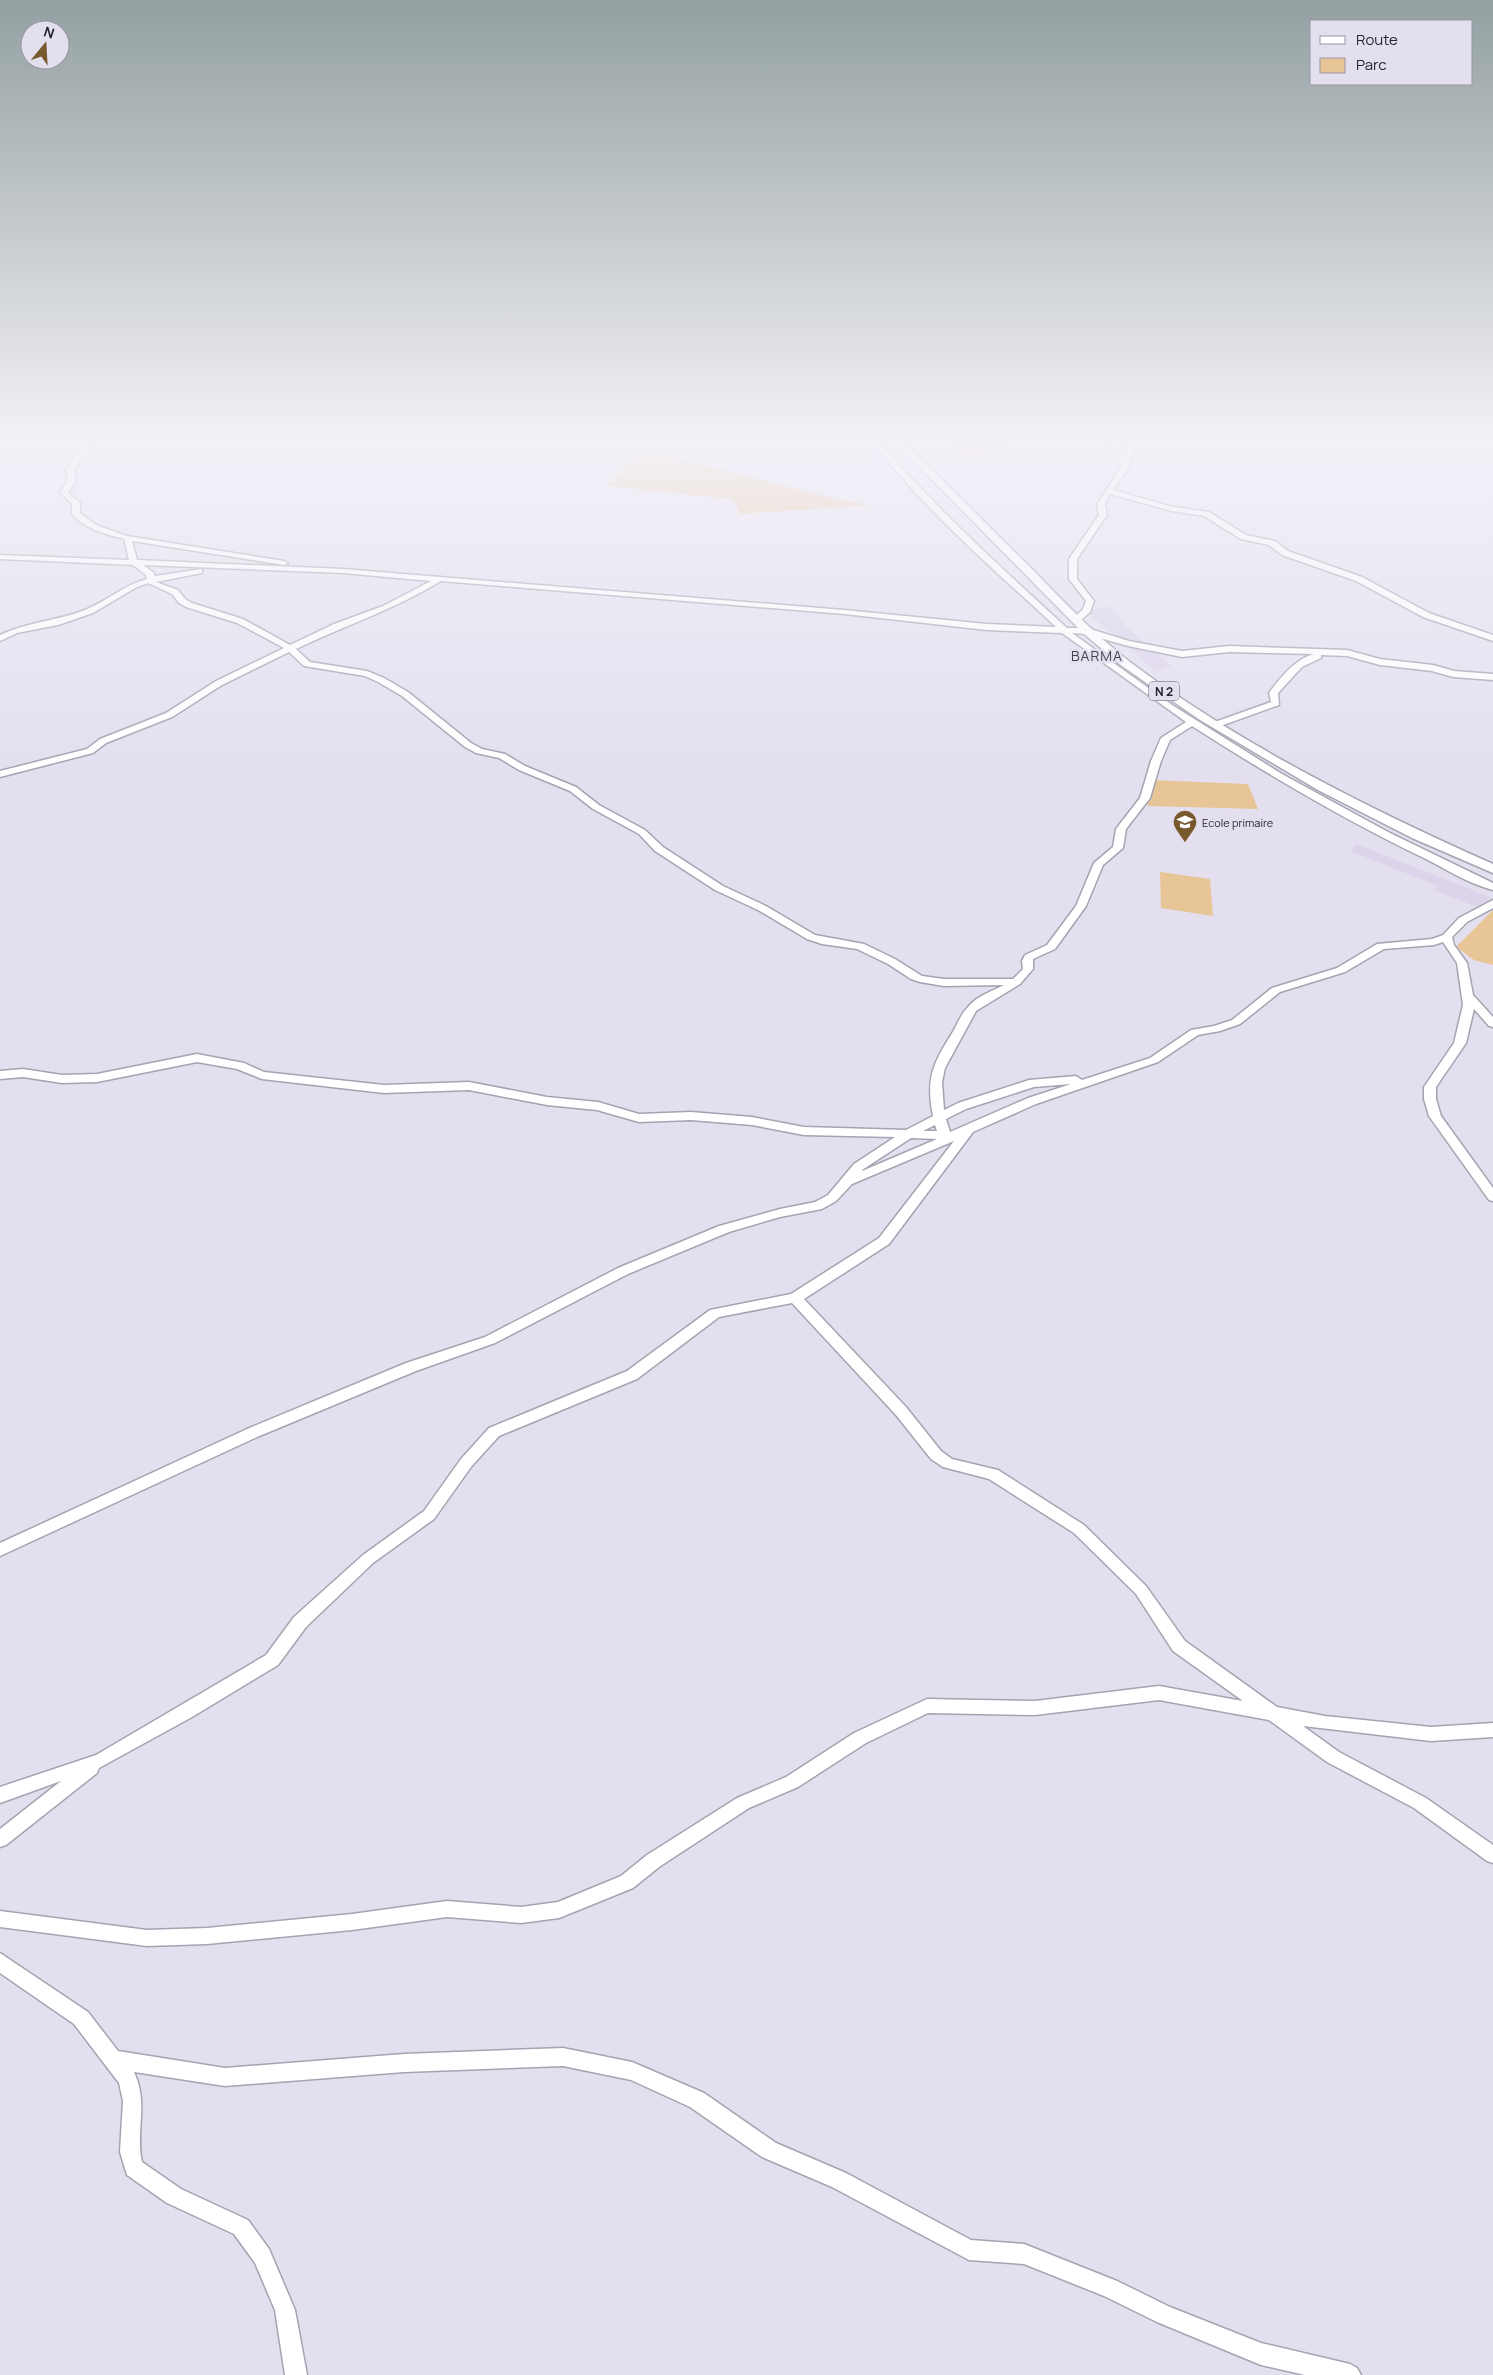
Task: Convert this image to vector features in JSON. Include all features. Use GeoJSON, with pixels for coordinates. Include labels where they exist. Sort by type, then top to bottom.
{"type":"FeatureCollection","features":[{"type":"Feature","properties":{"kind":"main road","name":"N 2"},"geometry":{"type":"LineString","coordinates":[[1002,546],[1087,631],[1126,664],[1215,725],[1322,787],[1418,835],[1493,869]]}},
{"type":"Feature","properties":{"kind":"street"},"geometry":{"type":"LineString","coordinates":[[129,546],[134,562],[150,574],[152,583],[175,592],[182,601],[213,614],[240,621],[291,649],[307,664],[367,674],[381,680],[405,694],[468,745],[479,751],[502,756],[522,768],[573,789],[596,807],[642,832],[659,849],[712,883],[762,908],[811,938],[865,948],[918,978],[933,981],[1016,982]]}},
{"type":"Feature","properties":{"kind":"street"},"geometry":{"type":"LineString","coordinates":[[180,546],[268,559],[308,569]]}},
{"type":"Feature","properties":{"kind":"street"},"geometry":{"type":"LineString","coordinates":[[973,546],[1074,639],[1093,649],[1129,678],[1193,721],[1274,772],[1364,824],[1438,862],[1493,887]]}},
{"type":"Feature","properties":{"kind":"street"},"geometry":{"type":"LineString","coordinates":[[1076,620],[1087,610],[1090,601],[1073,579],[1073,559],[1082,546]]}},
{"type":"Feature","properties":{"kind":"street"},"geometry":{"type":"LineString","coordinates":[[1276,546],[1285,552],[1359,579],[1426,615],[1493,638]]}},
{"type":"Feature","properties":{"kind":"street"},"geometry":{"type":"LineString","coordinates":[[0,557],[308,569],[844,612],[987,627],[1087,631],[1128,643],[1182,654],[1229,649],[1353,654],[1370,660],[1433,668],[1453,674],[1493,677]]}},
{"type":"Feature","properties":{"kind":"street"},"geometry":{"type":"LineString","coordinates":[[0,638],[16,631],[70,619],[117,596],[127,588],[152,580],[191,571],[243,566]]}},
{"type":"Feature","properties":{"kind":"street"},"geometry":{"type":"LineString","coordinates":[[0,774],[90,751],[103,741],[169,715],[219,684],[337,626],[386,608],[439,580]]}},
{"type":"Feature","properties":{"kind":"street"},"geometry":{"type":"LineString","coordinates":[[1215,725],[1276,703],[1273,693],[1299,666],[1313,657],[1335,653]]}},
{"type":"Feature","properties":{"kind":"street"},"geometry":{"type":"LineString","coordinates":[[953,1139],[940,1118],[935,1092],[937,1072],[972,1009],[980,1001],[1016,982],[1028,969],[1027,961],[1030,957],[1051,947],[1081,906],[1094,871],[1099,864],[1118,848],[1122,829],[1145,798],[1156,761],[1166,738],[1193,721]]}},
{"type":"Feature","properties":{"kind":"street"},"geometry":{"type":"LineString","coordinates":[[848,1181],[953,1139],[1032,1101],[1154,1060],[1195,1032],[1216,1029],[1236,1022],[1276,990],[1341,970],[1381,946],[1434,942],[1447,937],[1463,920],[1484,910],[1493,903]]}},
{"type":"Feature","properties":{"kind":"street"},"geometry":{"type":"LineString","coordinates":[[1447,937],[1449,945],[1462,963],[1469,1005],[1460,1043],[1430,1086],[1430,1099],[1435,1116],[1493,1197]]}},
{"type":"Feature","properties":{"kind":"street"},"geometry":{"type":"LineString","coordinates":[[1468,996],[1493,1024]]}},
{"type":"Feature","properties":{"kind":"street"},"geometry":{"type":"LineString","coordinates":[[0,1075],[23,1074],[62,1079],[97,1078],[197,1058],[240,1066],[262,1075],[384,1089],[469,1086],[548,1100],[598,1106],[640,1118],[691,1116],[752,1121],[804,1131],[909,1133],[953,1139]]}},
{"type":"Feature","properties":{"kind":"street"},"geometry":{"type":"LineString","coordinates":[[0,1550],[252,1433],[411,1367],[490,1340],[623,1271],[724,1229],[780,1213],[818,1206],[832,1198],[858,1167],[909,1133],[962,1106],[1033,1083],[1094,1079]]}},
{"type":"Feature","properties":{"kind":"street"},"geometry":{"type":"LineString","coordinates":[[0,1839],[101,1760],[272,1660],[300,1622],[368,1559],[429,1515],[466,1462],[494,1432],[632,1375],[660,1352],[715,1313],[795,1298],[884,1241],[953,1139]]}},
{"type":"Feature","properties":{"kind":"street"},"geometry":{"type":"LineString","coordinates":[[795,1298],[901,1411],[936,1455],[948,1463],[993,1474],[1079,1529],[1141,1590],[1179,1646],[1333,1757],[1420,1802],[1493,1855]]}},
{"type":"Feature","properties":{"kind":"street"},"geometry":{"type":"LineString","coordinates":[[0,1919],[147,1938],[226,1934],[352,1922],[447,1909],[521,1915],[559,1910],[627,1882],[653,1861],[743,1803],[792,1782],[860,1738],[927,1706],[1035,1708],[1159,1693],[1268,1711],[1325,1723],[1431,1734],[1493,1730]]}},
{"type":"Feature","properties":{"kind":"street"},"geometry":{"type":"LineString","coordinates":[[0,1795],[101,1760]]}},
{"type":"Feature","properties":{"kind":"street"},"geometry":{"type":"LineString","coordinates":[[0,1962],[80,2018],[128,2079],[133,2101],[130,2152],[134,2168],[174,2196],[241,2227],[262,2256],[285,2310],[296,2375]]}},
{"type":"Feature","properties":{"kind":"street"},"geometry":{"type":"LineString","coordinates":[[112,2059],[225,2077],[404,2063],[563,2057],[632,2071],[697,2100],[769,2150],[839,2180],[969,2250],[1024,2254],[1110,2288],[1164,2315],[1261,2354],[1350,2375]]}},
{"type":"Feature","properties":{"kind":"shaded area"},"geometry":{"type":"Polygon","coordinates":[[[1112,606],[1128,628],[1171,666],[1156,672],[1085,611],[1112,606]]]}},
{"type":"Feature","properties":{"kind":"shaded area"},"geometry":{"type":"Polygon","coordinates":[[[1356,844],[1493,898],[1493,903],[1484,910],[1434,890],[1439,886],[1350,851],[1356,844]]]}},
{"type":"Feature","properties":{"kind":"green space"},"geometry":{"type":"Polygon","coordinates":[[[1150,780],[1248,784],[1258,809],[1148,806],[1145,798],[1150,780]]]}},
{"type":"Feature","properties":{"kind":"green space"},"geometry":{"type":"Polygon","coordinates":[[[1160,872],[1210,879],[1213,916],[1161,908],[1160,872]]]}},
{"type":"Feature","properties":{"kind":"green space"},"geometry":{"type":"Polygon","coordinates":[[[1493,910],[1493,965],[1474,960],[1456,947],[1493,910]]]}},
{"type":"Feature","properties":{"kind":"place","name":"Ecole primaire"},"geometry":{"type":"Point","coordinates":[1185,843]}},
{"type":"Feature","properties":{"kind":"district","name":"BARMA"},"geometry":{"type":"Point","coordinates":[1097,655]}}]}
